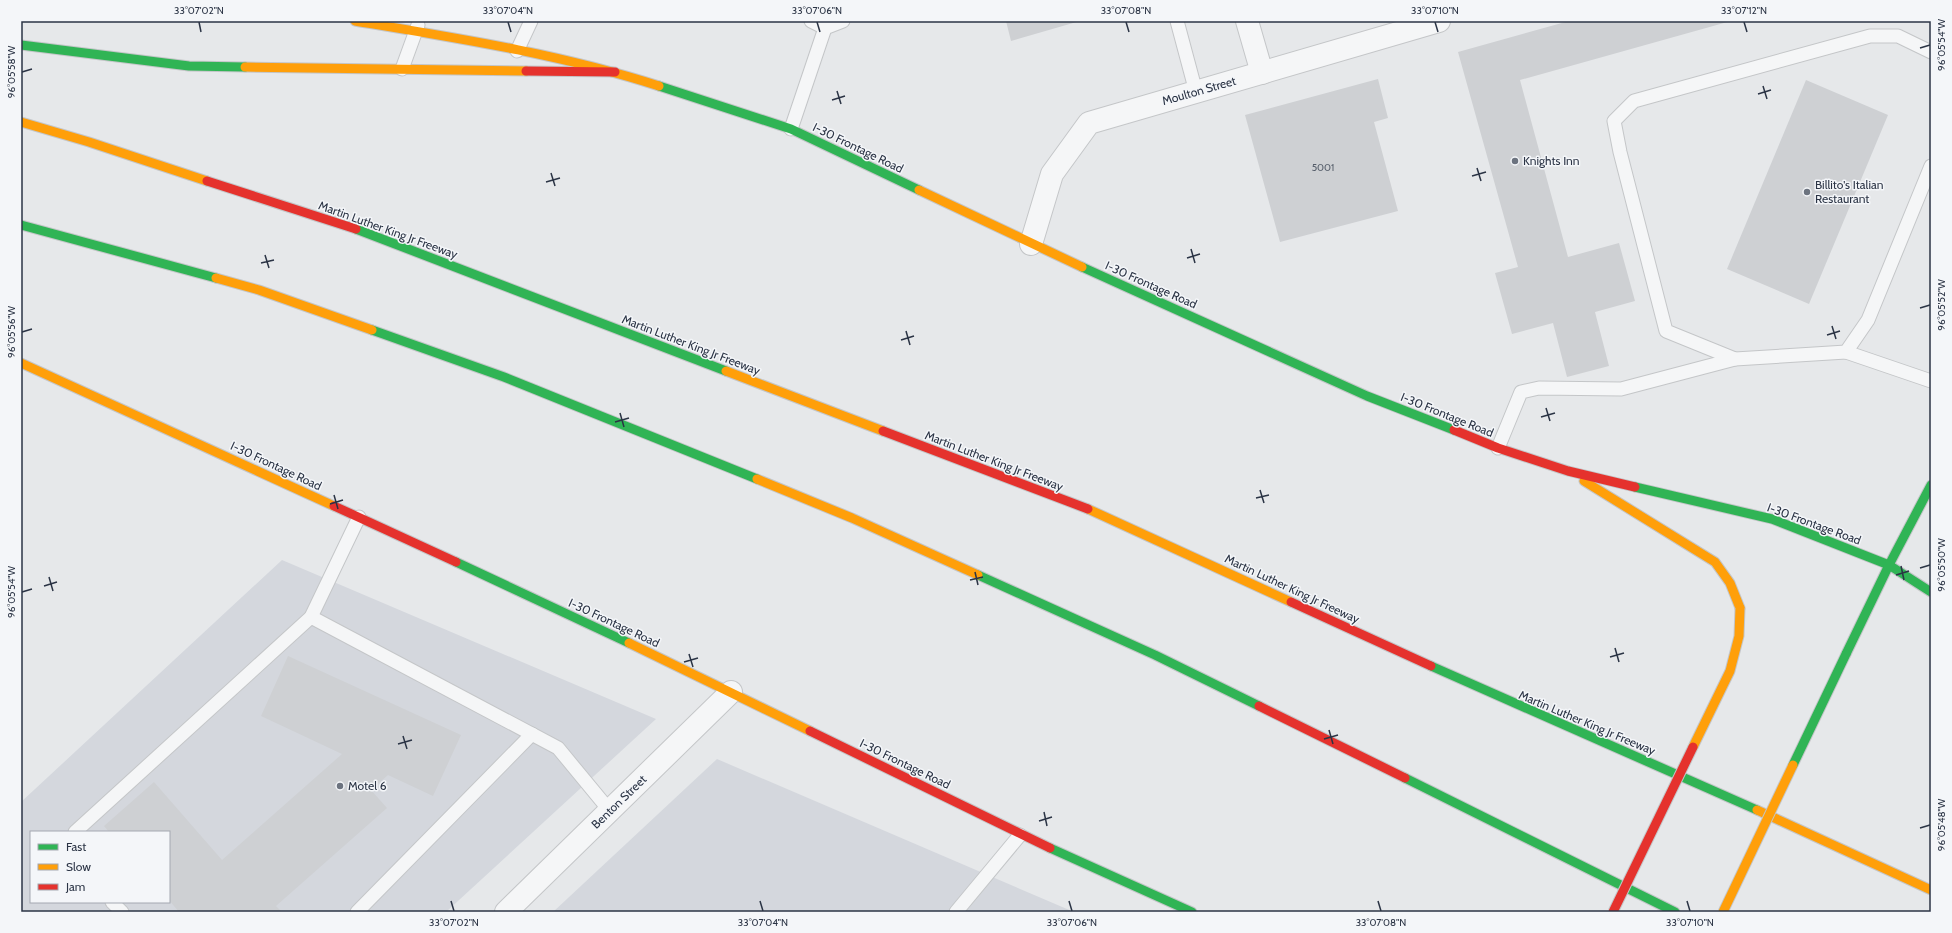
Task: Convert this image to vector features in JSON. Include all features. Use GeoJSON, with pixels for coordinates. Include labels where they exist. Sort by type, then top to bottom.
{"type":"FeatureCollection","features":[{"type":"Feature","properties":{"kind":"main road","name":"I-30 Frontage Road"},"geometry":{"type":"LineString","coordinates":[[355,21],[418,26],[517,51],[615,72],[791,129],[1031,244],[1367,396],[1498,448],[1568,471],[1772,519],[1889,565],[1931,592]]}},
{"type":"Feature","properties":{"kind":"main road"},"geometry":{"type":"LineString","coordinates":[[21,45],[190,66],[615,72]]}},
{"type":"Feature","properties":{"kind":"main road","name":"Martin Luther King Jr Freeway"},"geometry":{"type":"LineString","coordinates":[[21,122],[89,142],[379,237],[778,392],[1091,510],[1511,703],[1750,807],[1931,890]]}},
{"type":"Feature","properties":{"kind":"main road"},"geometry":{"type":"LineString","coordinates":[[21,225],[259,290],[438,353],[504,377],[852,518],[1155,655],[1675,912]]}},
{"type":"Feature","properties":{"kind":"main road","name":"I-30 Frontage Road"},"geometry":{"type":"LineString","coordinates":[[21,363],[514,588],[731,692],[1169,907],[1192,912]]}},
{"type":"Feature","properties":{"kind":"main road"},"geometry":{"type":"LineString","coordinates":[[1568,471],[1715,562],[1730,583],[1740,608],[1739,636],[1730,671],[1614,912]]}},
{"type":"Feature","properties":{"kind":"main road"},"geometry":{"type":"LineString","coordinates":[[1723,912],[1889,565],[1931,485]]}},
{"type":"Feature","properties":{"kind":"street"},"geometry":{"type":"LineString","coordinates":[[1247,21],[1262,73]]}},
{"type":"Feature","properties":{"kind":"street","name":"Moulton Street"},"geometry":{"type":"LineString","coordinates":[[1031,244],[1052,174],[1089,123],[1439,21]]}},
{"type":"Feature","properties":{"kind":"street","name":"Benton Street"},"geometry":{"type":"LineString","coordinates":[[506,912],[731,692]]}},
{"type":"Feature","properties":{"kind":"lane"},"geometry":{"type":"LineString","coordinates":[[517,51],[531,21]]}},
{"type":"Feature","properties":{"kind":"lane"},"geometry":{"type":"LineString","coordinates":[[811,21],[825,28],[843,21]]}},
{"type":"Feature","properties":{"kind":"lane"},"geometry":{"type":"LineString","coordinates":[[1177,21],[1196,92]]}},
{"type":"Feature","properties":{"kind":"lane"},"geometry":{"type":"LineString","coordinates":[[402,69],[418,26]]}},
{"type":"Feature","properties":{"kind":"lane"},"geometry":{"type":"LineString","coordinates":[[791,129],[825,28]]}},
{"type":"Feature","properties":{"kind":"lane"},"geometry":{"type":"LineString","coordinates":[[1735,359],[1666,330],[1620,152],[1614,122],[1634,101],[1870,36],[1898,36],[1931,52]]}},
{"type":"Feature","properties":{"kind":"lane"},"geometry":{"type":"LineString","coordinates":[[1846,352],[1868,320],[1931,166]]}},
{"type":"Feature","properties":{"kind":"lane"},"geometry":{"type":"LineString","coordinates":[[1498,448],[1521,392],[1546,388],[1621,390],[1735,359],[1846,352],[1931,381]]}},
{"type":"Feature","properties":{"kind":"lane"},"geometry":{"type":"LineString","coordinates":[[76,831],[311,617],[359,517]]}},
{"type":"Feature","properties":{"kind":"lane"},"geometry":{"type":"LineString","coordinates":[[311,617],[558,748],[610,811]]}},
{"type":"Feature","properties":{"kind":"lane"},"geometry":{"type":"LineString","coordinates":[[357,912],[532,734]]}},
{"type":"Feature","properties":{"kind":"lane"},"geometry":{"type":"LineString","coordinates":[[958,911],[1020,835]]}},
{"type":"Feature","properties":{"kind":"lane"},"geometry":{"type":"LineString","coordinates":[[113,903],[122,912]]}},
{"type":"Feature","properties":{"kind":"shaded area"},"geometry":{"type":"Polygon","coordinates":[[[282,560],[656,719],[446,912],[21,912],[21,802],[282,560]]]}},
{"type":"Feature","properties":{"kind":"shaded area"},"geometry":{"type":"Polygon","coordinates":[[[717,759],[1074,912],[553,912],[717,759]]]}},
{"type":"Feature","properties":{"kind":"building"},"geometry":{"type":"Polygon","coordinates":[[[1006,21],[1080,21],[1011,41],[1006,21]]]}},
{"type":"Feature","properties":{"kind":"building","name":"Knights Inn"},"geometry":{"type":"Polygon","coordinates":[[[1569,21],[1731,21],[1520,80],[1568,257],[1619,243],[1635,301],[1595,312],[1609,366],[1567,377],[1553,323],[1512,334],[1495,273],[1518,267],[1458,52],[1569,21]]]}},
{"type":"Feature","properties":{"kind":"building"},"geometry":{"type":"Polygon","coordinates":[[[1378,79],[1388,118],[1374,122],[1398,211],[1280,242],[1245,115],[1378,79]]]}},
{"type":"Feature","properties":{"kind":"building","name":"Billito's Italian Restaurant"},"geometry":{"type":"Polygon","coordinates":[[[1806,80],[1888,115],[1809,304],[1727,269],[1806,80]]]}},
{"type":"Feature","properties":{"kind":"building","name":"Motel 6"},"geometry":{"type":"Polygon","coordinates":[[[288,656],[461,735],[433,796],[388,775],[371,790],[387,808],[276,906],[282,912],[179,912],[170,901],[170,831],[108,831],[104,826],[154,782],[222,860],[342,754],[261,716],[288,656]]]}},
{"type":"Feature","properties":{"kind":"traffic: fast"},"geometry":{"type":"LineString","coordinates":[[21,45],[189,66],[245,67]]}},
{"type":"Feature","properties":{"kind":"traffic: fast"},"geometry":{"type":"LineString","coordinates":[[659,86],[791,129],[919,190]]}},
{"type":"Feature","properties":{"kind":"traffic: fast"},"geometry":{"type":"LineString","coordinates":[[21,225],[216,278]]}},
{"type":"Feature","properties":{"kind":"traffic: fast"},"geometry":{"type":"LineString","coordinates":[[356,229],[726,371]]}},
{"type":"Feature","properties":{"kind":"traffic: fast"},"geometry":{"type":"LineString","coordinates":[[1082,267],[1367,396],[1454,430]]}},
{"type":"Feature","properties":{"kind":"traffic: fast"},"geometry":{"type":"LineString","coordinates":[[372,330],[504,377],[757,479]]}},
{"type":"Feature","properties":{"kind":"traffic: fast"},"geometry":{"type":"LineString","coordinates":[[1846,654],[1889,565],[1931,485]]}},
{"type":"Feature","properties":{"kind":"traffic: fast"},"geometry":{"type":"LineString","coordinates":[[1635,487],[1772,519],[1889,565],[1931,592]]}},
{"type":"Feature","properties":{"kind":"traffic: fast"},"geometry":{"type":"LineString","coordinates":[[456,562],[629,643]]}},
{"type":"Feature","properties":{"kind":"traffic: fast"},"geometry":{"type":"LineString","coordinates":[[978,575],[1155,655],[1259,706]]}},
{"type":"Feature","properties":{"kind":"traffic: fast"},"geometry":{"type":"LineString","coordinates":[[1793,765],[1846,654]]}},
{"type":"Feature","properties":{"kind":"traffic: fast"},"geometry":{"type":"LineString","coordinates":[[1431,666],[1757,810]]}},
{"type":"Feature","properties":{"kind":"traffic: fast"},"geometry":{"type":"LineString","coordinates":[[1405,778],[1675,912]]}},
{"type":"Feature","properties":{"kind":"traffic: fast"},"geometry":{"type":"LineString","coordinates":[[1050,848],[1192,912]]}},
{"type":"Feature","properties":{"kind":"traffic: slow"},"geometry":{"type":"LineString","coordinates":[[355,21],[546,56],[659,86]]}},
{"type":"Feature","properties":{"kind":"traffic: slow"},"geometry":{"type":"LineString","coordinates":[[245,67],[526,71]]}},
{"type":"Feature","properties":{"kind":"traffic: slow"},"geometry":{"type":"LineString","coordinates":[[21,122],[89,142],[207,181]]}},
{"type":"Feature","properties":{"kind":"traffic: slow"},"geometry":{"type":"LineString","coordinates":[[919,190],[1082,267]]}},
{"type":"Feature","properties":{"kind":"traffic: slow"},"geometry":{"type":"LineString","coordinates":[[216,278],[259,290],[372,330]]}},
{"type":"Feature","properties":{"kind":"traffic: slow"},"geometry":{"type":"LineString","coordinates":[[21,363],[334,506]]}},
{"type":"Feature","properties":{"kind":"traffic: slow"},"geometry":{"type":"LineString","coordinates":[[726,371],[883,431]]}},
{"type":"Feature","properties":{"kind":"traffic: slow"},"geometry":{"type":"LineString","coordinates":[[757,479],[852,518],[978,575]]}},
{"type":"Feature","properties":{"kind":"traffic: slow"},"geometry":{"type":"LineString","coordinates":[[1584,481],[1715,562],[1730,583],[1740,608]]}},
{"type":"Feature","properties":{"kind":"traffic: slow"},"geometry":{"type":"LineString","coordinates":[[1088,509],[1291,602]]}},
{"type":"Feature","properties":{"kind":"traffic: slow"},"geometry":{"type":"LineString","coordinates":[[1693,747],[1730,671],[1739,636],[1740,608]]}},
{"type":"Feature","properties":{"kind":"traffic: slow"},"geometry":{"type":"LineString","coordinates":[[629,643],[810,731]]}},
{"type":"Feature","properties":{"kind":"traffic: slow"},"geometry":{"type":"LineString","coordinates":[[1723,912],[1793,765]]}},
{"type":"Feature","properties":{"kind":"traffic: slow"},"geometry":{"type":"LineString","coordinates":[[1757,810],[1931,890]]}},
{"type":"Feature","properties":{"kind":"traffic: jam"},"geometry":{"type":"LineString","coordinates":[[526,71],[615,72]]}},
{"type":"Feature","properties":{"kind":"traffic: jam"},"geometry":{"type":"LineString","coordinates":[[207,181],[356,229]]}},
{"type":"Feature","properties":{"kind":"traffic: jam"},"geometry":{"type":"LineString","coordinates":[[1454,430],[1498,448],[1568,471],[1635,487]]}},
{"type":"Feature","properties":{"kind":"traffic: jam"},"geometry":{"type":"LineString","coordinates":[[883,431],[1088,509]]}},
{"type":"Feature","properties":{"kind":"traffic: jam"},"geometry":{"type":"LineString","coordinates":[[334,506],[456,562]]}},
{"type":"Feature","properties":{"kind":"traffic: jam"},"geometry":{"type":"LineString","coordinates":[[1291,602],[1431,666]]}},
{"type":"Feature","properties":{"kind":"traffic: jam"},"geometry":{"type":"LineString","coordinates":[[1259,706],[1405,778]]}},
{"type":"Feature","properties":{"kind":"traffic: jam"},"geometry":{"type":"LineString","coordinates":[[810,731],[1050,848]]}},
{"type":"Feature","properties":{"kind":"traffic: jam"},"geometry":{"type":"LineString","coordinates":[[1613,912],[1693,747]]}},
{"type":"Feature","properties":{"kind":"place","name":"Knights Inn"},"geometry":{"type":"Point","coordinates":[1515,161]}},
{"type":"Feature","properties":{"kind":"place","name":"Billito's Italian Restaurant"},"geometry":{"type":"Point","coordinates":[1807,192]}},
{"type":"Feature","properties":{"kind":"place","name":"Motel 6"},"geometry":{"type":"Point","coordinates":[340,786]}}]}
